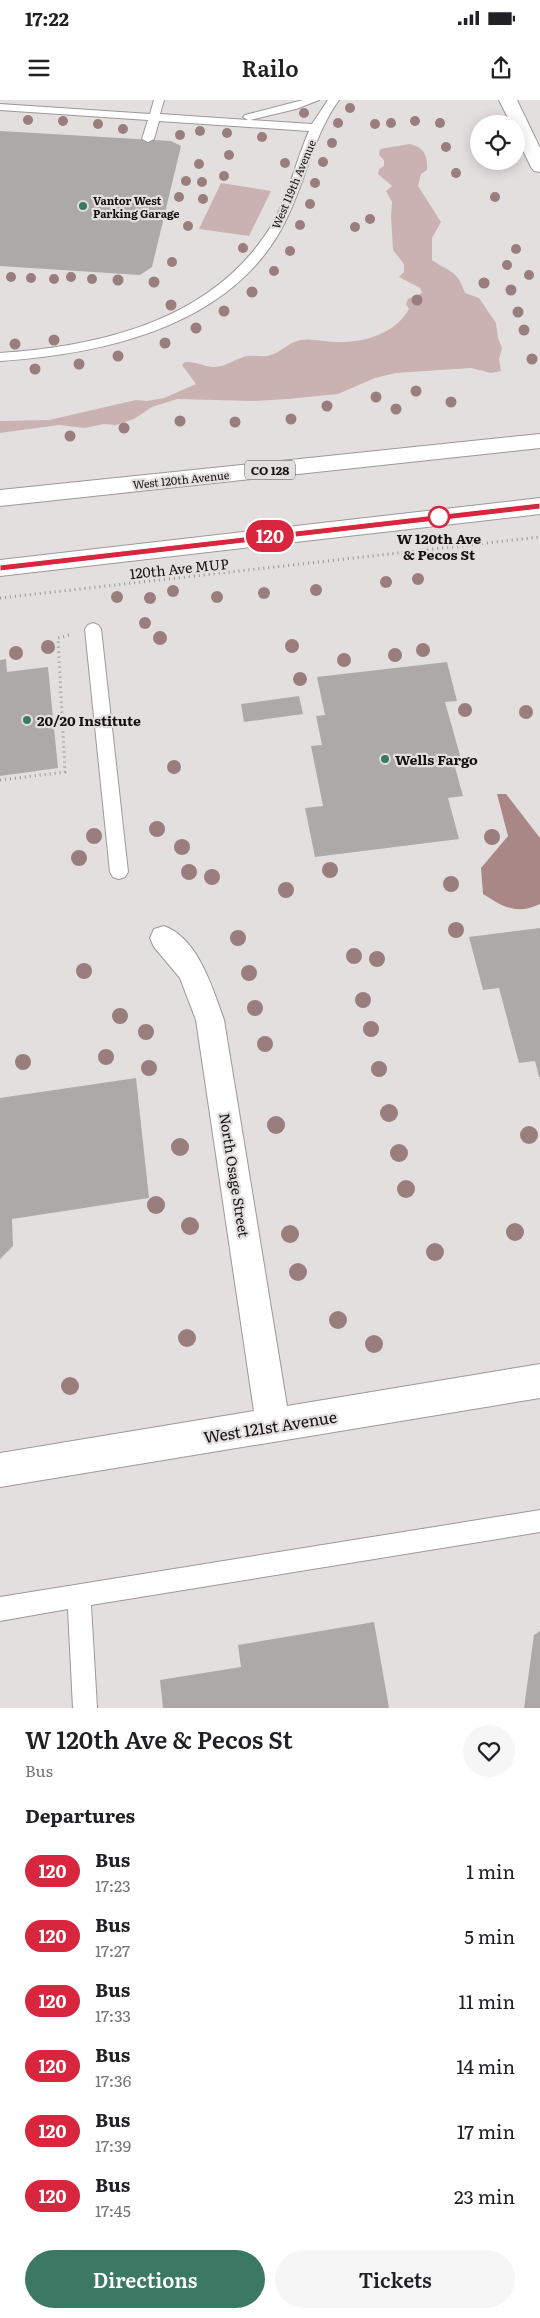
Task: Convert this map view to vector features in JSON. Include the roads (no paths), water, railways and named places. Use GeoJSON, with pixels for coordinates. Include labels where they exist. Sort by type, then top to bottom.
{"type":"FeatureCollection","features":[{"type":"Feature","properties":{"kind":"main road"},"geometry":{"type":"LineString","coordinates":[[508,100],[540,167]]}},
{"type":"Feature","properties":{"kind":"main road","name":"West 120th Avenue"},"geometry":{"type":"LineString","coordinates":[[0,498],[540,441]]}},
{"type":"Feature","properties":{"kind":"main road"},"geometry":{"type":"LineString","coordinates":[[0,568],[540,506]]}},
{"type":"Feature","properties":{"kind":"main road","name":"North Osage Street"},"geometry":{"type":"LineString","coordinates":[[164,938],[192,971],[210,1020],[273,1426]]}},
{"type":"Feature","properties":{"kind":"main road","name":"West 121st Avenue"},"geometry":{"type":"LineString","coordinates":[[0,1470],[540,1381]]}},
{"type":"Feature","properties":{"kind":"lane"},"geometry":{"type":"LineString","coordinates":[[148,139],[159,100]]}},
{"type":"Feature","properties":{"kind":"lane"},"geometry":{"type":"LineString","coordinates":[[229,122],[292,108],[314,100]]}},
{"type":"Feature","properties":{"kind":"lane","name":"West 119th Avenue"},"geometry":{"type":"LineString","coordinates":[[0,357],[61,352],[118,340],[176,318],[229,285],[255,260],[280,222],[316,128],[334,100]]}},
{"type":"Feature","properties":{"kind":"lane"},"geometry":{"type":"LineString","coordinates":[[0,108],[154,116],[316,128]]}},
{"type":"Feature","properties":{"kind":"lane"},"geometry":{"type":"LineString","coordinates":[[93,629],[119,872]]}},
{"type":"Feature","properties":{"kind":"lane"},"geometry":{"type":"LineString","coordinates":[[0,1609],[540,1520]]}},
{"type":"Feature","properties":{"kind":"lane"},"geometry":{"type":"LineString","coordinates":[[79,1595],[85,1708]]}},
{"type":"Feature","properties":{"kind":"place","name":"Vantor West Parking Garage"},"geometry":{"type":"Point","coordinates":[83,206]}},
{"type":"Feature","properties":{"kind":"place","name":"W 120th Ave & Pecos St"},"geometry":{"type":"Point","coordinates":[439,517]}},
{"type":"Feature","properties":{"kind":"place","name":"20/20 Institute"},"geometry":{"type":"Point","coordinates":[27,720]}},
{"type":"Feature","properties":{"kind":"place","name":"Wells Fargo"},"geometry":{"type":"Point","coordinates":[385,759]}}]}
